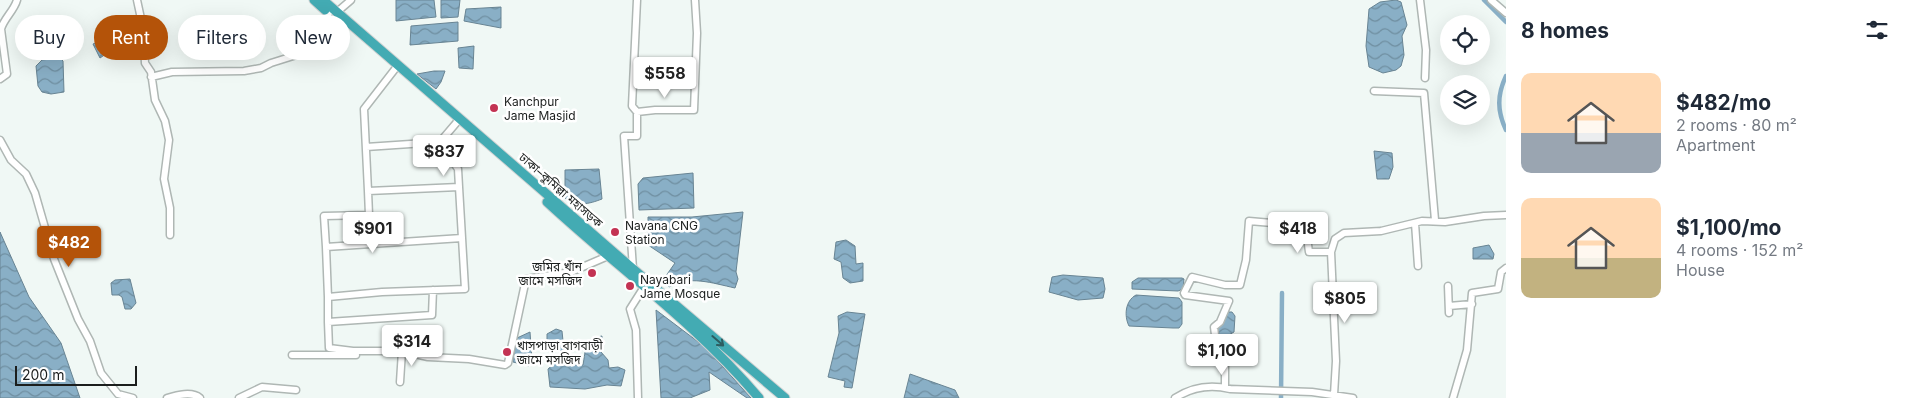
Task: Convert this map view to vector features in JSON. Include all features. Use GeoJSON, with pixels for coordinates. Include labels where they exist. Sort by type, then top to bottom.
{"type":"FeatureCollection","features":[{"type":"Feature","properties":{"kind":"highway","name":"ঢাকা–কুমিল্লা মহাসড়ক"},"geometry":{"type":"LineString","coordinates":[[314,0],[333,12],[785,398]]}},
{"type":"Feature","properties":{"kind":"highway","name":"ঢাকা–কুমিল্লা মহাসড়ক"},"geometry":{"type":"LineString","coordinates":[[323,0],[333,12],[395,69],[439,104],[644,287],[735,370],[760,398]]}},
{"type":"Feature","properties":{"kind":"street"},"geometry":{"type":"LineString","coordinates":[[0,79],[7,74],[2,24],[12,12],[17,0]]}},
{"type":"Feature","properties":{"kind":"street"},"geometry":{"type":"LineString","coordinates":[[137,0],[143,28],[144,57],[151,72],[155,100],[163,118],[169,140],[164,179],[170,208],[170,235]]}},
{"type":"Feature","properties":{"kind":"street"},"geometry":{"type":"LineString","coordinates":[[151,77],[166,75],[172,72],[244,71],[261,68],[270,63],[306,52],[333,12],[351,0]]}},
{"type":"Feature","properties":{"kind":"street"},"geometry":{"type":"LineString","coordinates":[[633,269],[624,171],[624,136],[636,136],[637,112],[632,106],[637,0]]}},
{"type":"Feature","properties":{"kind":"street"},"geometry":{"type":"LineString","coordinates":[[637,112],[694,110],[697,33],[695,0]]}},
{"type":"Feature","properties":{"kind":"street"},"geometry":{"type":"LineString","coordinates":[[1420,0],[1426,50],[1425,78]]}},
{"type":"Feature","properties":{"kind":"street"},"geometry":{"type":"LineString","coordinates":[[1491,0],[1506,13]]}},
{"type":"Feature","properties":{"kind":"street"},"geometry":{"type":"LineString","coordinates":[[395,69],[364,109],[369,215],[324,216],[329,348],[402,351],[428,357],[469,359],[506,365],[526,279],[571,272],[608,256]]}},
{"type":"Feature","properties":{"kind":"street"},"geometry":{"type":"LineString","coordinates":[[1374,91],[1424,93],[1435,220]]}},
{"type":"Feature","properties":{"kind":"street"},"geometry":{"type":"LineString","coordinates":[[366,147],[440,142],[457,122]]}},
{"type":"Feature","properties":{"kind":"street"},"geometry":{"type":"LineString","coordinates":[[0,140],[11,160],[26,174],[35,193],[52,254],[78,319],[90,341],[101,373],[118,394],[134,398]]}},
{"type":"Feature","properties":{"kind":"street"},"geometry":{"type":"LineString","coordinates":[[328,297],[382,292],[465,289],[458,170],[440,142]]}},
{"type":"Feature","properties":{"kind":"street"},"geometry":{"type":"LineString","coordinates":[[368,191],[459,188]]}},
{"type":"Feature","properties":{"kind":"street"},"geometry":{"type":"LineString","coordinates":[[1334,395],[1336,361],[1331,252],[1335,239],[1344,233],[1381,231],[1435,220],[1445,222],[1484,216],[1506,215]]}},
{"type":"Feature","properties":{"kind":"street"},"geometry":{"type":"LineString","coordinates":[[1225,388],[1225,353],[1214,327],[1220,322],[1229,301],[1185,295],[1189,278],[1204,279],[1225,285],[1240,285],[1246,260],[1250,220],[1285,224],[1307,237],[1309,252],[1331,252]]}},
{"type":"Feature","properties":{"kind":"street"},"geometry":{"type":"LineString","coordinates":[[1415,224],[1418,266]]}},
{"type":"Feature","properties":{"kind":"street"},"geometry":{"type":"LineString","coordinates":[[326,246],[462,238]]}},
{"type":"Feature","properties":{"kind":"street"},"geometry":{"type":"LineString","coordinates":[[1453,398],[1463,369],[1473,292],[1498,289],[1501,272],[1506,268]]}},
{"type":"Feature","properties":{"kind":"street"},"geometry":{"type":"LineString","coordinates":[[1448,286],[1449,313]]}},
{"type":"Feature","properties":{"kind":"street"},"geometry":{"type":"LineString","coordinates":[[638,398],[636,330],[630,310],[644,287]]}},
{"type":"Feature","properties":{"kind":"street"},"geometry":{"type":"LineString","coordinates":[[328,322],[432,315],[433,290]]}},
{"type":"Feature","properties":{"kind":"street"},"geometry":{"type":"LineString","coordinates":[[1448,306],[1472,304]]}},
{"type":"Feature","properties":{"kind":"street"},"geometry":{"type":"LineString","coordinates":[[292,355],[338,356],[366,351]]}},
{"type":"Feature","properties":{"kind":"street"},"geometry":{"type":"LineString","coordinates":[[400,382],[402,351]]}},
{"type":"Feature","properties":{"kind":"street"},"geometry":{"type":"LineString","coordinates":[[1175,398],[1187,391],[1213,386],[1353,398]]}},
{"type":"Feature","properties":{"kind":"street"},"geometry":{"type":"LineString","coordinates":[[239,398],[262,387],[296,390]]}},
{"type":"Feature","properties":{"kind":"street"},"geometry":{"type":"LineString","coordinates":[[167,398],[183,394],[196,395],[200,398]]}},
{"type":"Feature","properties":{"kind":"water"},"geometry":{"type":"Polygon","coordinates":[[[396,0],[434,0],[436,17],[396,21],[396,0]]]}},
{"type":"Feature","properties":{"kind":"water"},"geometry":{"type":"Polygon","coordinates":[[[441,0],[460,0],[458,17],[441,18],[441,0]]]}},
{"type":"Feature","properties":{"kind":"water"},"geometry":{"type":"Polygon","coordinates":[[[1396,0],[1401,2],[1407,25],[1402,36],[1404,55],[1401,66],[1396,70],[1383,73],[1369,67],[1366,46],[1369,9],[1380,2],[1396,0]]]}},
{"type":"Feature","properties":{"kind":"water"},"geometry":{"type":"Polygon","coordinates":[[[501,7],[501,28],[464,21],[466,9],[501,7]]]}},
{"type":"Feature","properties":{"kind":"water"},"geometry":{"type":"Polygon","coordinates":[[[458,22],[458,41],[410,45],[411,26],[458,22]]]}},
{"type":"Feature","properties":{"kind":"water"},"geometry":{"type":"Polygon","coordinates":[[[474,46],[473,69],[459,68],[458,48],[474,46]]]}},
{"type":"Feature","properties":{"kind":"water"},"geometry":{"type":"Polygon","coordinates":[[[42,60],[62,60],[64,92],[51,94],[42,92],[38,86],[36,66],[42,60]]]}},
{"type":"Feature","properties":{"kind":"water"},"geometry":{"type":"Polygon","coordinates":[[[445,71],[436,89],[417,74],[445,71]]]}},
{"type":"Feature","properties":{"kind":"water"},"geometry":{"type":"Polygon","coordinates":[[[1374,151],[1392,153],[1393,167],[1389,179],[1377,179],[1374,151]]]}},
{"type":"Feature","properties":{"kind":"water"},"geometry":{"type":"Polygon","coordinates":[[[599,169],[602,199],[579,204],[565,198],[565,170],[599,169]]]}},
{"type":"Feature","properties":{"kind":"water"},"geometry":{"type":"Polygon","coordinates":[[[693,173],[694,208],[639,210],[638,184],[643,178],[693,173]]]}},
{"type":"Feature","properties":{"kind":"water"},"geometry":{"type":"Polygon","coordinates":[[[743,212],[736,272],[738,279],[735,288],[701,281],[685,281],[669,287],[663,280],[675,263],[648,245],[648,217],[692,217],[743,212]]]}},
{"type":"Feature","properties":{"kind":"water"},"geometry":{"type":"Polygon","coordinates":[[[0,232],[29,297],[61,343],[80,398],[0,398],[0,232]]]}},
{"type":"Feature","properties":{"kind":"water"},"geometry":{"type":"Polygon","coordinates":[[[846,240],[855,246],[856,264],[863,263],[863,281],[850,283],[843,278],[841,262],[834,259],[836,242],[846,240]]]}},
{"type":"Feature","properties":{"kind":"water"},"geometry":{"type":"Polygon","coordinates":[[[1489,245],[1494,254],[1493,259],[1473,259],[1473,248],[1489,245]]]}},
{"type":"Feature","properties":{"kind":"water"},"geometry":{"type":"Polygon","coordinates":[[[1063,275],[1103,278],[1105,289],[1103,298],[1078,300],[1049,292],[1052,277],[1063,275]]]}},
{"type":"Feature","properties":{"kind":"water"},"geometry":{"type":"Polygon","coordinates":[[[1138,278],[1182,278],[1184,279],[1183,289],[1178,291],[1132,289],[1132,282],[1138,278]]]}},
{"type":"Feature","properties":{"kind":"water"},"geometry":{"type":"Polygon","coordinates":[[[130,279],[136,303],[131,309],[125,309],[122,297],[112,295],[111,283],[115,280],[130,279]]]}},
{"type":"Feature","properties":{"kind":"water"},"geometry":{"type":"Polygon","coordinates":[[[1136,295],[1179,298],[1182,302],[1182,324],[1179,328],[1129,326],[1126,318],[1126,309],[1132,298],[1136,295]]]}},
{"type":"Feature","properties":{"kind":"water"},"geometry":{"type":"Polygon","coordinates":[[[656,310],[705,347],[751,398],[747,398],[709,372],[710,390],[690,398],[661,398],[656,310]]]}},
{"type":"Feature","properties":{"kind":"water"},"geometry":{"type":"Polygon","coordinates":[[[847,312],[865,314],[852,388],[844,387],[845,381],[828,377],[839,333],[838,316],[847,312]]]}},
{"type":"Feature","properties":{"kind":"water"},"geometry":{"type":"Polygon","coordinates":[[[1226,312],[1232,312],[1235,316],[1234,332],[1227,336],[1220,336],[1216,328],[1226,312]]]}},
{"type":"Feature","properties":{"kind":"water"},"geometry":{"type":"Polygon","coordinates":[[[556,329],[562,331],[564,351],[554,351],[547,344],[547,334],[556,329]]]}},
{"type":"Feature","properties":{"kind":"water"},"geometry":{"type":"Polygon","coordinates":[[[530,332],[532,360],[529,366],[513,362],[517,338],[530,332]]]}},
{"type":"Feature","properties":{"kind":"water"},"geometry":{"type":"Polygon","coordinates":[[[602,336],[601,352],[608,360],[609,368],[618,367],[625,370],[621,386],[607,385],[585,389],[550,387],[548,369],[556,362],[565,365],[583,365],[589,342],[596,337],[602,336]]]}},
{"type":"Feature","properties":{"kind":"water"},"geometry":{"type":"Polygon","coordinates":[[[910,374],[955,390],[959,398],[904,398],[910,374]]]}},
{"type":"Feature","properties":{"kind":"waterway"},"geometry":{"type":"LineString","coordinates":[[1484,0],[1506,22]]}},
{"type":"Feature","properties":{"kind":"waterway"},"geometry":{"type":"LineString","coordinates":[[1506,76],[1499,103],[1506,130]]}},
{"type":"Feature","properties":{"kind":"waterway"},"geometry":{"type":"LineString","coordinates":[[1281,398],[1282,293]]}},
{"type":"Feature","properties":{"kind":"place","name":"Kanchpur Jame Masjid"},"geometry":{"type":"Point","coordinates":[494,108]}},
{"type":"Feature","properties":{"kind":"place","name":"Navana CNG Station"},"geometry":{"type":"Point","coordinates":[615,232]}},
{"type":"Feature","properties":{"kind":"place","name":"জমির খাঁন জামে মসজিদ"},"geometry":{"type":"Point","coordinates":[592,273]}},
{"type":"Feature","properties":{"kind":"place","name":"Nayabari Jame Mosque"},"geometry":{"type":"Point","coordinates":[630,286]}},
{"type":"Feature","properties":{"kind":"place","name":"খাসপাড়া বাগবাড়ী জামে মসজিদ"},"geometry":{"type":"Point","coordinates":[507,352]}}]}
